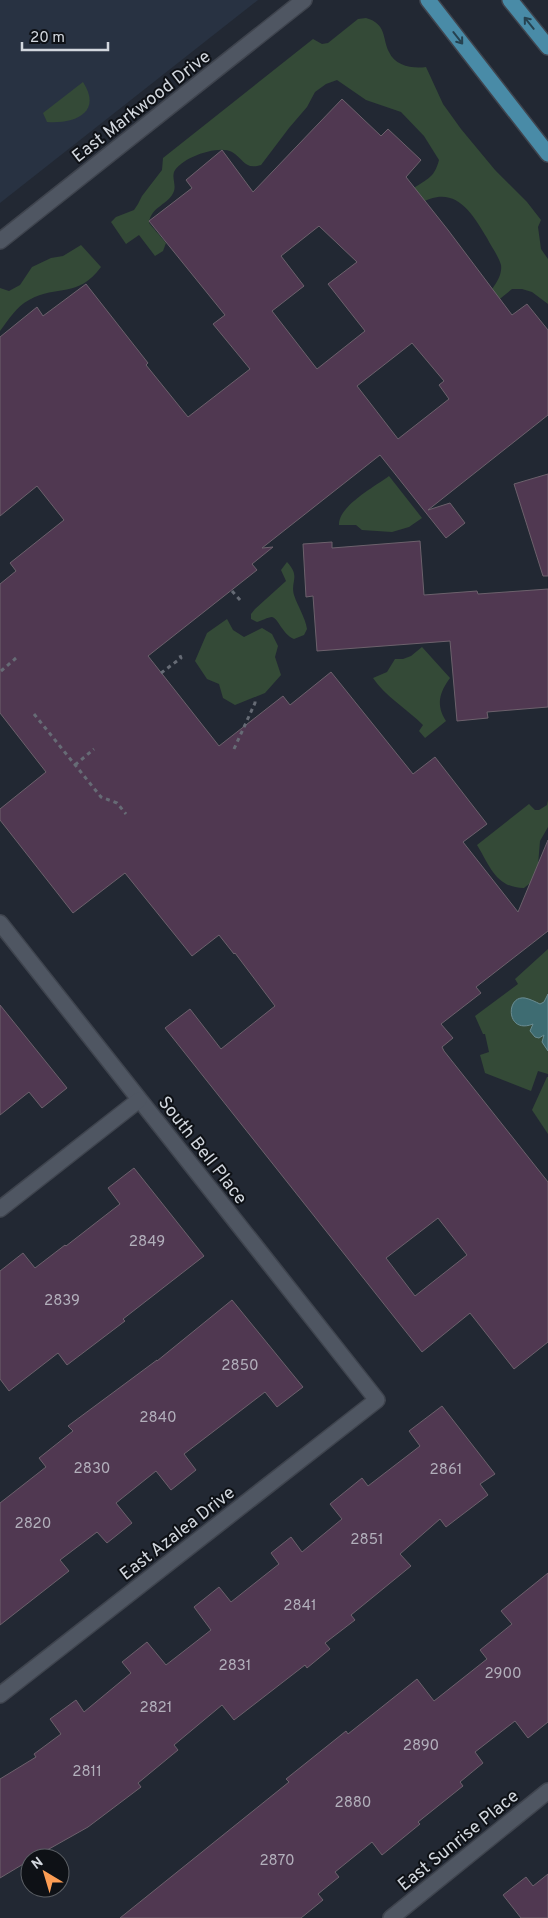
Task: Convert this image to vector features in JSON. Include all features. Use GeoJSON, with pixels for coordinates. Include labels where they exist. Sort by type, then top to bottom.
{"type":"FeatureCollection","features":[{"type":"Feature","properties":{"kind":"main road"},"geometry":{"type":"LineString","coordinates":[[428,0],[548,154]]}},
{"type":"Feature","properties":{"kind":"main road"},"geometry":{"type":"LineString","coordinates":[[510,0],[548,47]]}},
{"type":"Feature","properties":{"kind":"street","name":"East Markwood Drive"},"geometry":{"type":"LineString","coordinates":[[0,242],[304,0]]}},
{"type":"Feature","properties":{"kind":"street","name":"South Bell Place"},"geometry":{"type":"LineString","coordinates":[[0,923],[377,1400]]}},
{"type":"Feature","properties":{"kind":"street"},"geometry":{"type":"LineString","coordinates":[[0,1209],[139,1100]]}},
{"type":"Feature","properties":{"kind":"street","name":"East Azalea Drive"},"geometry":{"type":"LineString","coordinates":[[0,1696],[377,1400]]}},
{"type":"Feature","properties":{"kind":"street","name":"East Sunrise Place"},"geometry":{"type":"LineString","coordinates":[[391,1918],[548,1791]]}},
{"type":"Feature","properties":{"kind":"path"},"geometry":{"type":"LineString","coordinates":[[232,591],[240,601]]}},
{"type":"Feature","properties":{"kind":"path"},"geometry":{"type":"LineString","coordinates":[[162,673],[181,658],[180,653]]}},
{"type":"Feature","properties":{"kind":"path"},"geometry":{"type":"LineString","coordinates":[[0,671],[16,658]]}},
{"type":"Feature","properties":{"kind":"path"},"geometry":{"type":"LineString","coordinates":[[234,749],[256,703],[255,698]]}},
{"type":"Feature","properties":{"kind":"path"},"geometry":{"type":"LineString","coordinates":[[34,714],[101,797],[117,802],[126,814]]}},
{"type":"Feature","properties":{"kind":"path"},"geometry":{"type":"LineString","coordinates":[[75,765],[94,749]]}},
{"type":"Feature","properties":{"kind":"shaded area"},"geometry":{"type":"Polygon","coordinates":[[[0,0],[258,0],[0,203],[0,0]]]}},
{"type":"Feature","properties":{"kind":"shaded area"},"geometry":{"type":"Polygon","coordinates":[[[366,18],[381,28],[389,52],[395,61],[410,67],[426,67],[443,104],[461,129],[495,170],[527,202],[541,220],[538,227],[541,249],[548,259],[548,304],[532,292],[522,289],[512,289],[496,302],[482,302],[498,280],[501,265],[475,218],[452,198],[431,198],[419,204],[410,191],[432,175],[439,160],[424,136],[401,112],[366,100],[337,80],[326,84],[315,92],[307,107],[261,165],[248,165],[232,152],[218,150],[192,157],[178,167],[174,172],[175,186],[172,196],[156,209],[150,217],[149,223],[166,243],[163,251],[155,256],[139,235],[126,244],[111,222],[116,217],[134,210],[162,170],[163,158],[313,39],[322,44],[328,43],[358,19],[366,18]]]}},
{"type":"Feature","properties":{"kind":"shaded area"},"geometry":{"type":"Polygon","coordinates":[[[83,82],[90,102],[88,109],[76,118],[67,121],[47,122],[43,113],[83,82]]]}},
{"type":"Feature","properties":{"kind":"shaded area"},"geometry":{"type":"Polygon","coordinates":[[[81,245],[101,267],[92,277],[75,287],[39,295],[29,300],[16,310],[0,331],[0,288],[9,291],[20,285],[32,267],[51,258],[63,256],[81,245]]]}},
{"type":"Feature","properties":{"kind":"shaded area"},"geometry":{"type":"Polygon","coordinates":[[[389,476],[422,518],[409,527],[392,532],[362,530],[356,525],[339,525],[340,518],[351,504],[389,476]]]}},
{"type":"Feature","properties":{"kind":"shaded area"},"geometry":{"type":"Polygon","coordinates":[[[287,562],[294,575],[294,595],[307,629],[304,635],[294,639],[286,634],[272,617],[257,622],[251,619],[251,614],[255,609],[286,581],[281,570],[287,562]]]}},
{"type":"Feature","properties":{"kind":"shaded area"},"geometry":{"type":"Polygon","coordinates":[[[227,619],[233,630],[244,637],[262,628],[272,634],[278,646],[275,657],[281,675],[265,693],[235,705],[223,698],[219,684],[207,679],[195,661],[207,633],[227,619]]]}},
{"type":"Feature","properties":{"kind":"shaded area"},"geometry":{"type":"Polygon","coordinates":[[[422,647],[450,678],[443,689],[440,699],[441,710],[446,721],[425,738],[419,731],[423,725],[373,678],[387,672],[395,659],[411,656],[422,647]]]}},
{"type":"Feature","properties":{"kind":"shaded area"},"geometry":{"type":"Polygon","coordinates":[[[548,800],[548,827],[540,841],[538,865],[534,880],[524,888],[507,884],[500,880],[490,868],[477,845],[529,804],[535,810],[539,810],[547,805],[548,800]]]}},
{"type":"Feature","properties":{"kind":"shaded area"},"geometry":{"type":"Polygon","coordinates":[[[548,949],[548,1074],[538,1071],[531,1091],[485,1073],[480,1055],[489,1052],[485,1034],[483,1034],[475,1016],[518,984],[515,979],[548,949]]]}},
{"type":"Feature","properties":{"kind":"shaded area"},"geometry":{"type":"Polygon","coordinates":[[[548,994],[548,1051],[542,1042],[544,1035],[539,1038],[535,1037],[530,1031],[533,1024],[524,1026],[518,1024],[513,1020],[511,1014],[514,1002],[518,999],[527,998],[540,1004],[544,1002],[548,994]]]}},
{"type":"Feature","properties":{"kind":"shaded area"},"geometry":{"type":"Polygon","coordinates":[[[548,1077],[548,1134],[532,1110],[548,1077]]]}},
{"type":"Feature","properties":{"kind":"building"},"geometry":{"type":"Polygon","coordinates":[[[342,99],[381,136],[388,129],[421,160],[406,177],[512,315],[527,304],[548,330],[548,415],[428,510],[450,503],[465,523],[446,538],[380,455],[262,548],[273,547],[252,564],[257,570],[148,656],[219,746],[283,696],[290,705],[331,672],[413,774],[435,757],[487,824],[463,842],[518,912],[548,840],[548,931],[476,987],[481,993],[441,1024],[453,1038],[442,1047],[444,1051],[548,1182],[548,1342],[514,1369],[470,1313],[422,1352],[165,1028],[190,1009],[221,1049],[275,1006],[219,935],[192,956],[125,873],[73,913],[0,820],[0,809],[46,772],[0,713],[0,584],[16,571],[10,563],[64,520],[37,486],[0,516],[0,337],[37,307],[43,316],[86,284],[148,363],[146,365],[188,417],[250,369],[213,324],[225,315],[149,221],[192,188],[186,180],[222,150],[253,192],[342,99]],[[319,226],[281,256],[304,286],[272,311],[317,369],[365,331],[328,284],[357,262],[319,226]],[[412,343],[357,386],[398,439],[449,399],[439,385],[444,381],[412,343]],[[438,1218],[386,1258],[415,1296],[467,1255],[438,1218]]]}},
{"type":"Feature","properties":{"kind":"building"},"geometry":{"type":"Polygon","coordinates":[[[548,474],[548,576],[543,576],[514,484],[548,474]]]}},
{"type":"Feature","properties":{"kind":"building"},"geometry":{"type":"Polygon","coordinates":[[[420,541],[424,595],[477,591],[478,594],[548,589],[548,707],[487,712],[488,718],[457,721],[450,641],[317,651],[313,596],[306,597],[303,544],[332,542],[332,548],[420,541]]]}},
{"type":"Feature","properties":{"kind":"building"},"geometry":{"type":"Polygon","coordinates":[[[0,1005],[67,1088],[42,1108],[29,1092],[0,1115],[0,1005]]]}},
{"type":"Feature","properties":{"kind":"building"},"geometry":{"type":"Polygon","coordinates":[[[134,1168],[204,1256],[123,1319],[125,1321],[67,1365],[58,1353],[9,1391],[0,1379],[0,1271],[23,1253],[35,1268],[66,1246],[120,1204],[108,1188],[134,1168]]]}},
{"type":"Feature","properties":{"kind":"building"},"geometry":{"type":"Polygon","coordinates":[[[232,1300],[303,1387],[277,1407],[265,1392],[184,1454],[196,1470],[171,1490],[156,1471],[116,1503],[132,1523],[107,1543],[97,1532],[60,1560],[69,1571],[0,1625],[0,1503],[46,1467],[39,1458],[73,1431],[68,1426],[157,1361],[232,1300]]]}},
{"type":"Feature","properties":{"kind":"building"},"geometry":{"type":"Polygon","coordinates":[[[442,1406],[495,1474],[480,1484],[488,1495],[446,1527],[440,1519],[400,1554],[411,1566],[351,1615],[355,1620],[325,1643],[330,1649],[307,1668],[305,1665],[234,1720],[222,1705],[174,1745],[178,1750],[138,1783],[141,1787],[88,1827],[51,1848],[20,1848],[20,1866],[0,1878],[0,1779],[36,1757],[34,1754],[61,1734],[50,1719],[76,1700],[84,1712],[131,1673],[122,1662],[147,1642],[166,1665],[211,1630],[194,1607],[219,1587],[231,1602],[279,1564],[271,1553],[291,1537],[302,1552],[342,1519],[330,1504],[362,1478],[368,1486],[420,1446],[409,1431],[442,1406]]]}},
{"type":"Feature","properties":{"kind":"building"},"geometry":{"type":"Polygon","coordinates":[[[548,1573],[548,1722],[528,1738],[515,1721],[475,1752],[483,1763],[460,1782],[463,1786],[418,1822],[420,1824],[382,1855],[372,1842],[335,1872],[339,1877],[318,1894],[323,1900],[301,1918],[120,1918],[289,1782],[286,1779],[346,1731],[348,1734],[417,1679],[434,1701],[487,1659],[480,1650],[512,1624],[501,1611],[548,1573]]]}},
{"type":"Feature","properties":{"kind":"building"},"geometry":{"type":"Polygon","coordinates":[[[548,1874],[548,1918],[521,1918],[503,1895],[526,1877],[533,1886],[548,1874]]]}}]}
